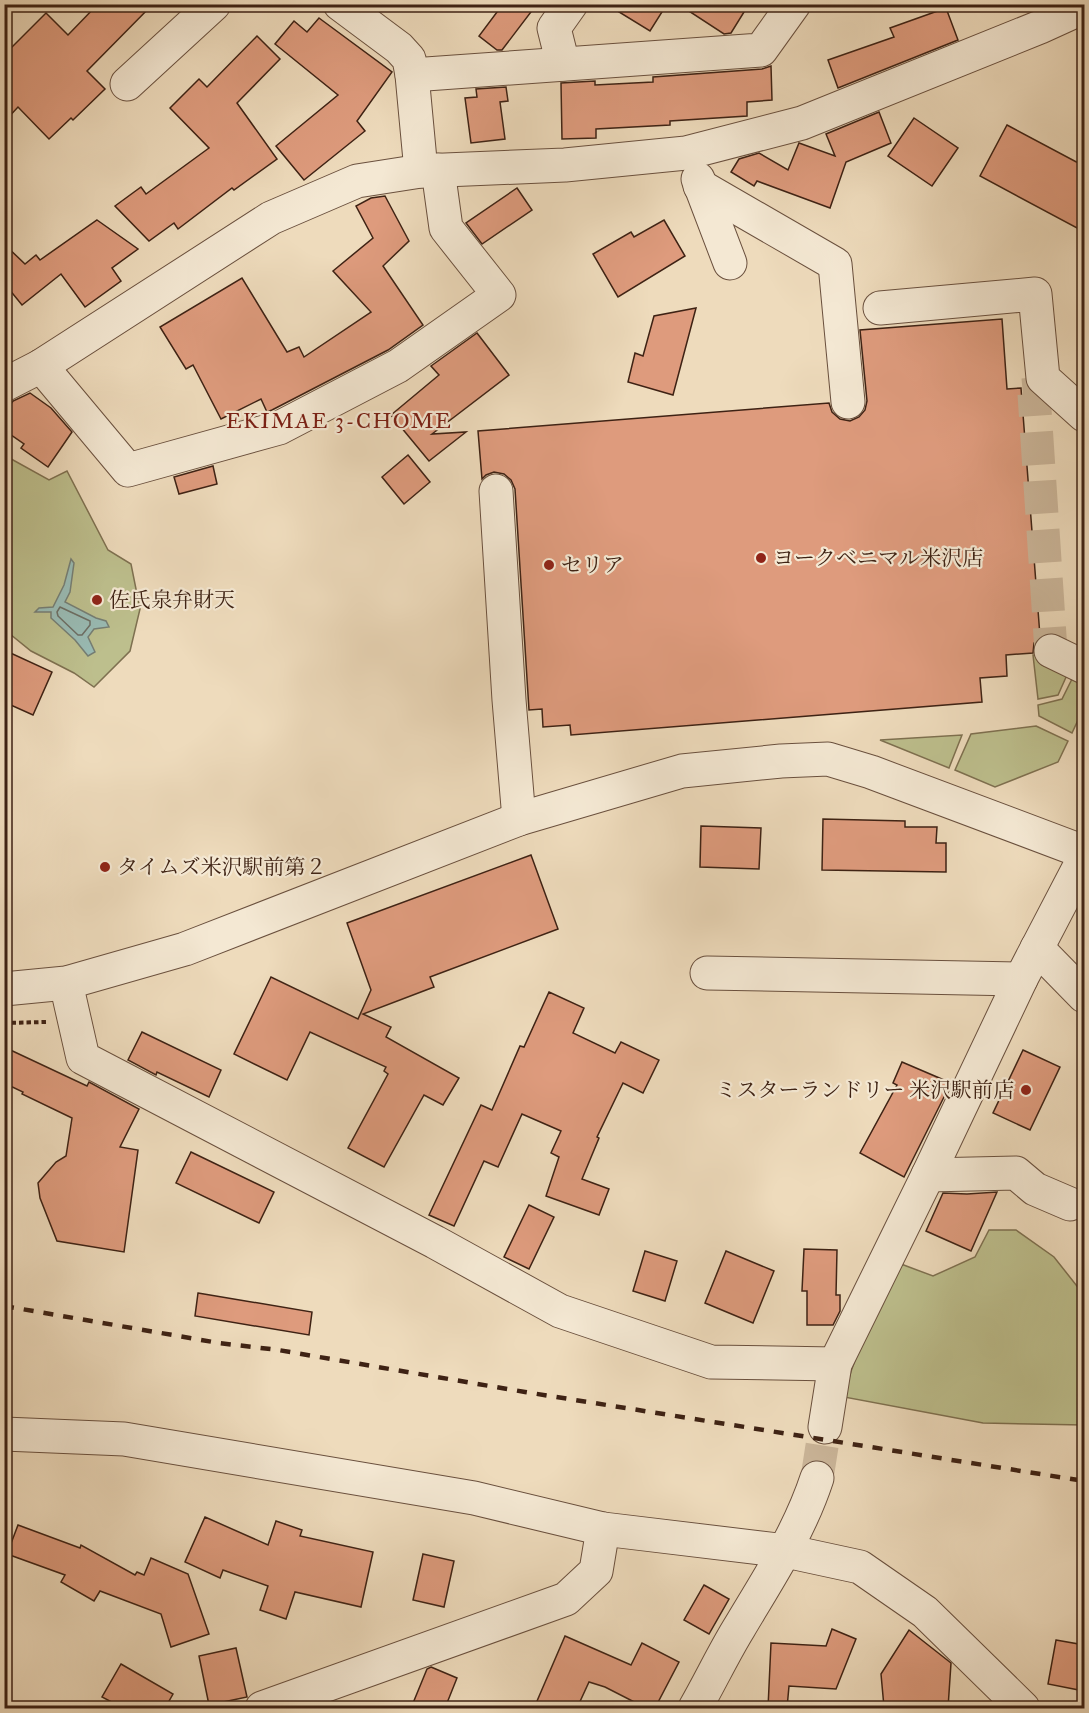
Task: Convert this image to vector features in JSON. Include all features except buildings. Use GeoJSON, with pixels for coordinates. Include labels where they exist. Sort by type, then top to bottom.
{"type":"FeatureCollection","features":[{"type":"Feature","properties":{"kind":"street"},"geometry":{"type":"LineString","coordinates":[[127,84],[214,4]]}},
{"type":"Feature","properties":{"kind":"street"},"geometry":{"type":"LineString","coordinates":[[563,64],[554,28],[572,4]]}},
{"type":"Feature","properties":{"kind":"street"},"geometry":{"type":"LineString","coordinates":[[412,75],[761,50],[794,4]]}},
{"type":"Feature","properties":{"kind":"street"},"geometry":{"type":"LineString","coordinates":[[41,366],[128,470],[279,428],[398,366],[499,295],[446,228],[430,170],[409,59],[399,48],[345,6]]}},
{"type":"Feature","properties":{"kind":"street"},"geometry":{"type":"LineString","coordinates":[[4,385],[41,366],[271,218],[357,181],[430,170],[565,165],[686,153],[801,123],[1040,27],[1084,7]]}},
{"type":"Feature","properties":{"kind":"street"},"geometry":{"type":"LineString","coordinates":[[686,153],[730,262]]}},
{"type":"Feature","properties":{"kind":"street"},"geometry":{"type":"LineString","coordinates":[[700,186],[835,264],[848,402]]}},
{"type":"Feature","properties":{"kind":"street"},"geometry":{"type":"LineString","coordinates":[[880,308],[1035,294],[1043,378],[1084,415]]}},
{"type":"Feature","properties":{"kind":"street"},"geometry":{"type":"LineString","coordinates":[[496,491],[519,819]]}},
{"type":"Feature","properties":{"kind":"street"},"geometry":{"type":"LineString","coordinates":[[1051,651],[1084,667]]}},
{"type":"Feature","properties":{"kind":"street"},"geometry":{"type":"LineString","coordinates":[[4,989],[66,983],[185,949],[519,819],[682,771],[781,761],[828,759],[872,772],[1084,852]]}},
{"type":"Feature","properties":{"kind":"street"},"geometry":{"type":"LineString","coordinates":[[825,1427],[835,1365],[1021,979],[1084,858]]}},
{"type":"Feature","properties":{"kind":"street"},"geometry":{"type":"LineString","coordinates":[[1037,948],[1084,996]]}},
{"type":"Feature","properties":{"kind":"street"},"geometry":{"type":"LineString","coordinates":[[707,973],[1021,979]]}},
{"type":"Feature","properties":{"kind":"street"},"geometry":{"type":"LineString","coordinates":[[66,983],[83,1058],[435,1242],[560,1311],[711,1362],[835,1365]]}},
{"type":"Feature","properties":{"kind":"street"},"geometry":{"type":"LineString","coordinates":[[928,1175],[1016,1173],[1035,1189],[1070,1204]]}},
{"type":"Feature","properties":{"kind":"street"},"geometry":{"type":"LineString","coordinates":[[4,1434],[124,1438],[474,1498],[603,1529],[786,1551],[860,1567],[925,1612],[1023,1708]]}},
{"type":"Feature","properties":{"kind":"street"},"geometry":{"type":"LineString","coordinates":[[695,1708],[737,1630],[786,1551],[808,1505],[817,1478]]}},
{"type":"Feature","properties":{"kind":"street"},"geometry":{"type":"LineString","coordinates":[[262,1708],[566,1599],[597,1571],[603,1529]]}},
{"type":"Feature","properties":{"kind":"path"},"geometry":{"type":"LineString","coordinates":[[4,1023],[45,1022],[50,1026]]}},
{"type":"Feature","properties":{"kind":"green space"},"geometry":{"type":"Polygon","coordinates":[[[4,455],[49,480],[67,471],[108,550],[131,564],[140,609],[130,651],[94,687],[74,673],[31,651],[5,630],[4,455]]]}},
{"type":"Feature","properties":{"kind":"green space"},"geometry":{"type":"Polygon","coordinates":[[[1033,655],[1041,655],[1042,665],[1067,675],[1058,695],[1038,699],[1033,655]]]}},
{"type":"Feature","properties":{"kind":"green space"},"geometry":{"type":"Polygon","coordinates":[[[1073,677],[1084,683],[1084,707],[1072,733],[1039,716],[1038,705],[1062,699],[1073,677]]]}},
{"type":"Feature","properties":{"kind":"green space"},"geometry":{"type":"Polygon","coordinates":[[[1036,726],[1068,741],[1058,762],[995,787],[955,770],[971,734],[1036,726]]]}},
{"type":"Feature","properties":{"kind":"green space"},"geometry":{"type":"Polygon","coordinates":[[[962,735],[949,768],[880,740],[962,735]]]}},
{"type":"Feature","properties":{"kind":"green space"},"geometry":{"type":"Polygon","coordinates":[[[989,1230],[1016,1230],[1054,1257],[1084,1295],[1084,1425],[983,1423],[844,1397],[861,1345],[901,1264],[933,1276],[975,1257],[989,1230]]]}},
{"type":"Feature","properties":{"kind":"water"},"geometry":{"type":"Polygon","coordinates":[[[71,559],[74,563],[70,592],[65,602],[106,621],[109,627],[94,629],[88,637],[95,652],[88,656],[75,640],[51,618],[51,612],[35,612],[39,608],[53,607],[64,585],[71,559]]]}},
{"type":"Feature","properties":{"kind":"tunnel"},"geometry":{"type":"LineString","coordinates":[[1023,395],[1034,394],[1051,651]]}},
{"type":"Feature","properties":{"kind":"tunnel"},"geometry":{"type":"LineString","coordinates":[[817,1478],[825,1427]]}},
{"type":"Feature","properties":{"kind":"railway"},"geometry":{"type":"LineString","coordinates":[[4,1306],[219,1343],[278,1350],[525,1392],[1084,1481]]}},
{"type":"Feature","properties":{"kind":"place","name":"ヨークベニマル米沢店"},"geometry":{"type":"Point","coordinates":[761,558]}},
{"type":"Feature","properties":{"kind":"place","name":"セリア"},"geometry":{"type":"Point","coordinates":[549,565]}},
{"type":"Feature","properties":{"kind":"place","name":"佐氏泉弁財天"},"geometry":{"type":"Point","coordinates":[97,600]}},
{"type":"Feature","properties":{"kind":"place","name":"タイムズ米沢駅前第２"},"geometry":{"type":"Point","coordinates":[105,867]}},
{"type":"Feature","properties":{"kind":"place","name":"ミスターランドリー 米沢駅前店"},"geometry":{"type":"Point","coordinates":[1026,1090]}},
{"type":"Feature","properties":{"kind":"district","name":"EKIMAE 3-CHOME"},"geometry":{"type":"Point","coordinates":[339,420]}}]}
